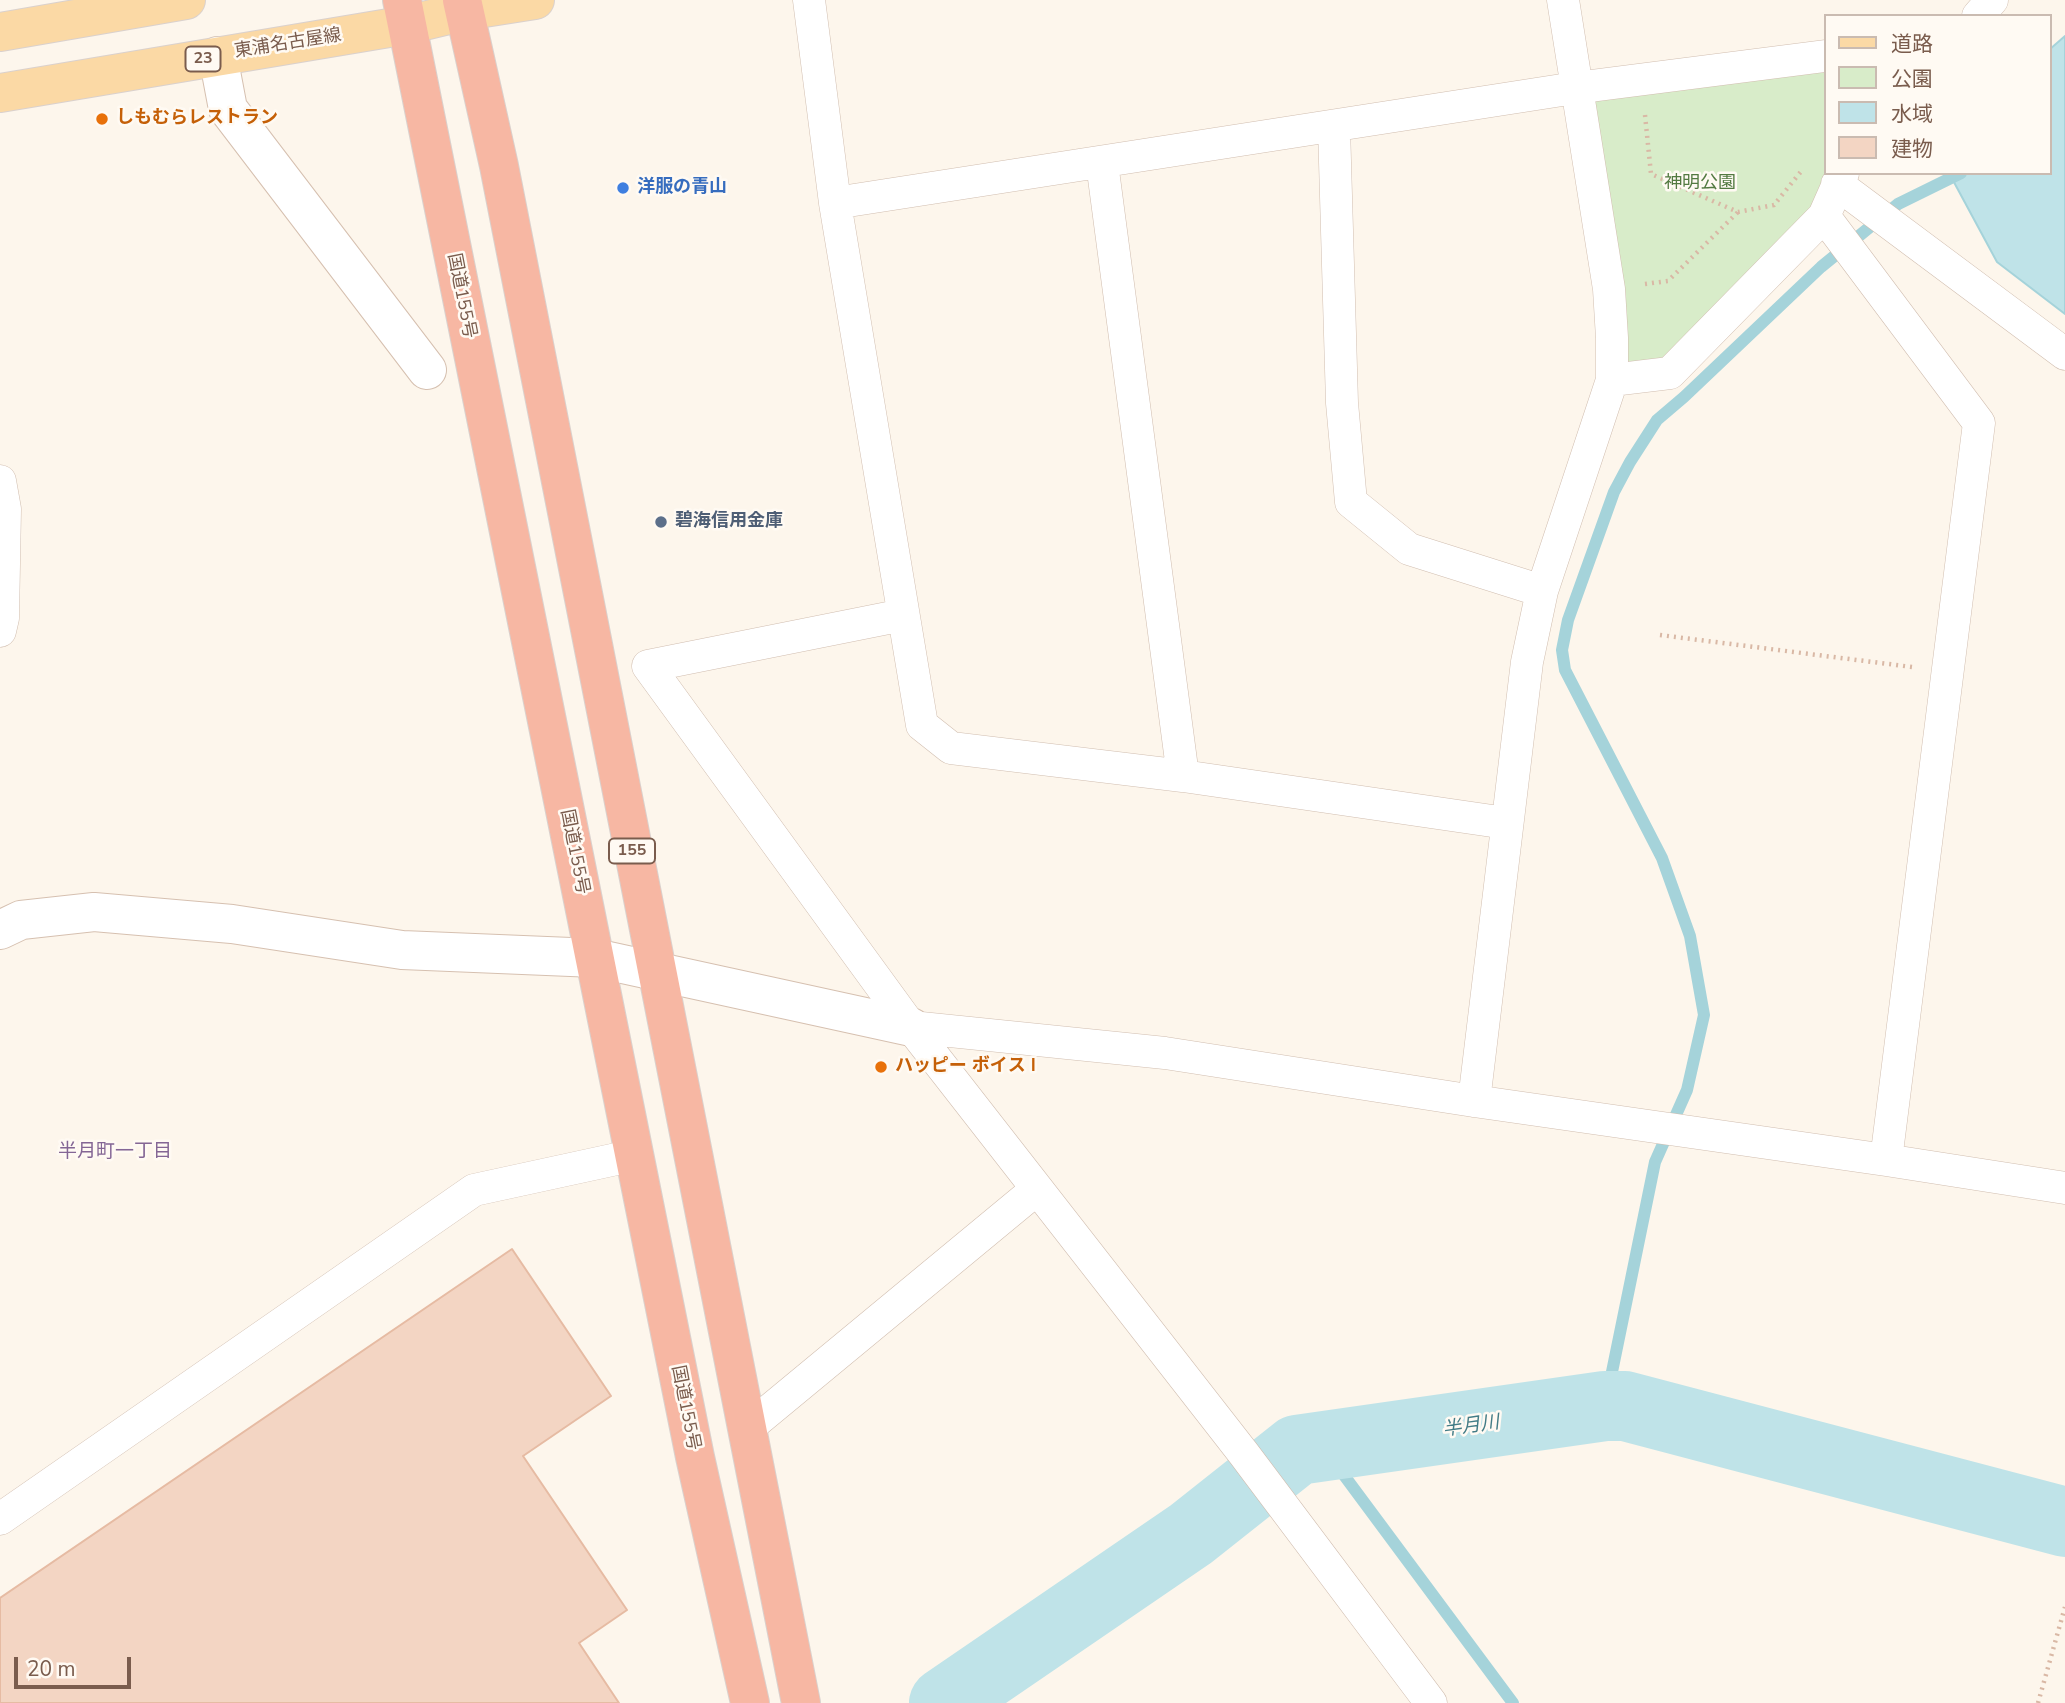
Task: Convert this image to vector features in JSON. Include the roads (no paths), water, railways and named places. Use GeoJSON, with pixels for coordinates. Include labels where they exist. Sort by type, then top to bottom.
{"type":"FeatureCollection","features":[{"type":"Feature","properties":{"kind":"highway","name":"155"},"geometry":{"type":"LineString","coordinates":[[464,5],[502,180],[801,1703]]}},
{"type":"Feature","properties":{"kind":"highway","name":"国道155号"},"geometry":{"type":"LineString","coordinates":[[404,12],[695,1457],[750,1703]]}},
{"type":"Feature","properties":{"kind":"main road"},"geometry":{"type":"LineString","coordinates":[[0,32],[131,5],[186,0]]}},
{"type":"Feature","properties":{"kind":"main road","name":"東浦名古屋線"},"geometry":{"type":"LineString","coordinates":[[0,93],[218,56],[404,12],[535,0]]}},
{"type":"Feature","properties":{"kind":"street"},"geometry":{"type":"LineString","coordinates":[[809,0],[835,203],[922,725],[951,748],[1183,776],[1506,823]]}},
{"type":"Feature","properties":{"kind":"street"},"geometry":{"type":"LineString","coordinates":[[1474,1101],[1527,662],[1542,591],[1612,380],[1609,289],[1563,0]]}},
{"type":"Feature","properties":{"kind":"street"},"geometry":{"type":"LineString","coordinates":[[1980,14],[1992,0]]}},
{"type":"Feature","properties":{"kind":"street"},"geometry":{"type":"LineString","coordinates":[[218,56],[228,109],[427,370]]}},
{"type":"Feature","properties":{"kind":"street"},"geometry":{"type":"LineString","coordinates":[[835,203],[1576,88],[1824,56]]}},
{"type":"Feature","properties":{"kind":"street"},"geometry":{"type":"LineString","coordinates":[[1334,127],[1342,404],[1351,502],[1409,550],[1542,591]]}},
{"type":"Feature","properties":{"kind":"street"},"geometry":{"type":"LineString","coordinates":[[1102,163],[1183,776]]}},
{"type":"Feature","properties":{"kind":"street"},"geometry":{"type":"LineString","coordinates":[[1612,380],[1670,373],[1824,216],[1840,179],[2065,354]]}},
{"type":"Feature","properties":{"kind":"street"},"geometry":{"type":"LineString","coordinates":[[1824,216],[1979,423],[1886,1160]]}},
{"type":"Feature","properties":{"kind":"street"},"geometry":{"type":"LineString","coordinates":[[0,631],[3,618],[2,499]]}},
{"type":"Feature","properties":{"kind":"street"},"geometry":{"type":"LineString","coordinates":[[903,615],[648,666],[911,1027],[1244,1454],[1431,1703]]}},
{"type":"Feature","properties":{"kind":"street"},"geometry":{"type":"LineString","coordinates":[[0,930],[20,920],[94,912],[232,924],[402,950],[595,958],[911,1027],[1165,1053],[2065,1188]]}},
{"type":"Feature","properties":{"kind":"street"},"geometry":{"type":"LineString","coordinates":[[0,1519],[474,1190],[635,1155]]}},
{"type":"Feature","properties":{"kind":"street"},"geometry":{"type":"LineString","coordinates":[[748,1428],[1037,1189]]}},
{"type":"Feature","properties":{"kind":"water"},"geometry":{"type":"Polygon","coordinates":[[[2065,36],[2065,314],[1997,262],[1950,175],[2051,175],[2051,48],[2065,36]]]}},
{"type":"Feature","properties":{"kind":"waterway"},"geometry":{"type":"LineString","coordinates":[[1605,1406],[1655,1162],[1687,1090],[1704,1015],[1690,936],[1662,858],[1565,670],[1562,650],[1568,620],[1614,492],[1657,420],[1821,267],[1898,204],[1957,175]]}},
{"type":"Feature","properties":{"kind":"waterway","name":"半月川"},"geometry":{"type":"LineString","coordinates":[[944,1703],[1191,1534],[1297,1450],[1605,1406],[1625,1406],[2065,1522]]}},
{"type":"Feature","properties":{"kind":"waterway"},"geometry":{"type":"LineString","coordinates":[[1323,1447],[1513,1703]]}},
{"type":"Feature","properties":{"kind":"place","name":"しもむらレストラン"},"geometry":{"type":"Point","coordinates":[102,119]}},
{"type":"Feature","properties":{"kind":"place","name":"洋服の青山"},"geometry":{"type":"Point","coordinates":[623,188]}},
{"type":"Feature","properties":{"kind":"place","name":"碧海信用金庫"},"geometry":{"type":"Point","coordinates":[661,522]}},
{"type":"Feature","properties":{"kind":"place","name":"ハッピー ボイス I"},"geometry":{"type":"Point","coordinates":[881,1067]}},
{"type":"Feature","properties":{"kind":"district","name":"半月町一丁目"},"geometry":{"type":"Point","coordinates":[115,1152]}},
{"type":"Feature","properties":{"kind":"park label","name":"神明公園"},"geometry":{"type":"Point","coordinates":[1700,184]}}]}
